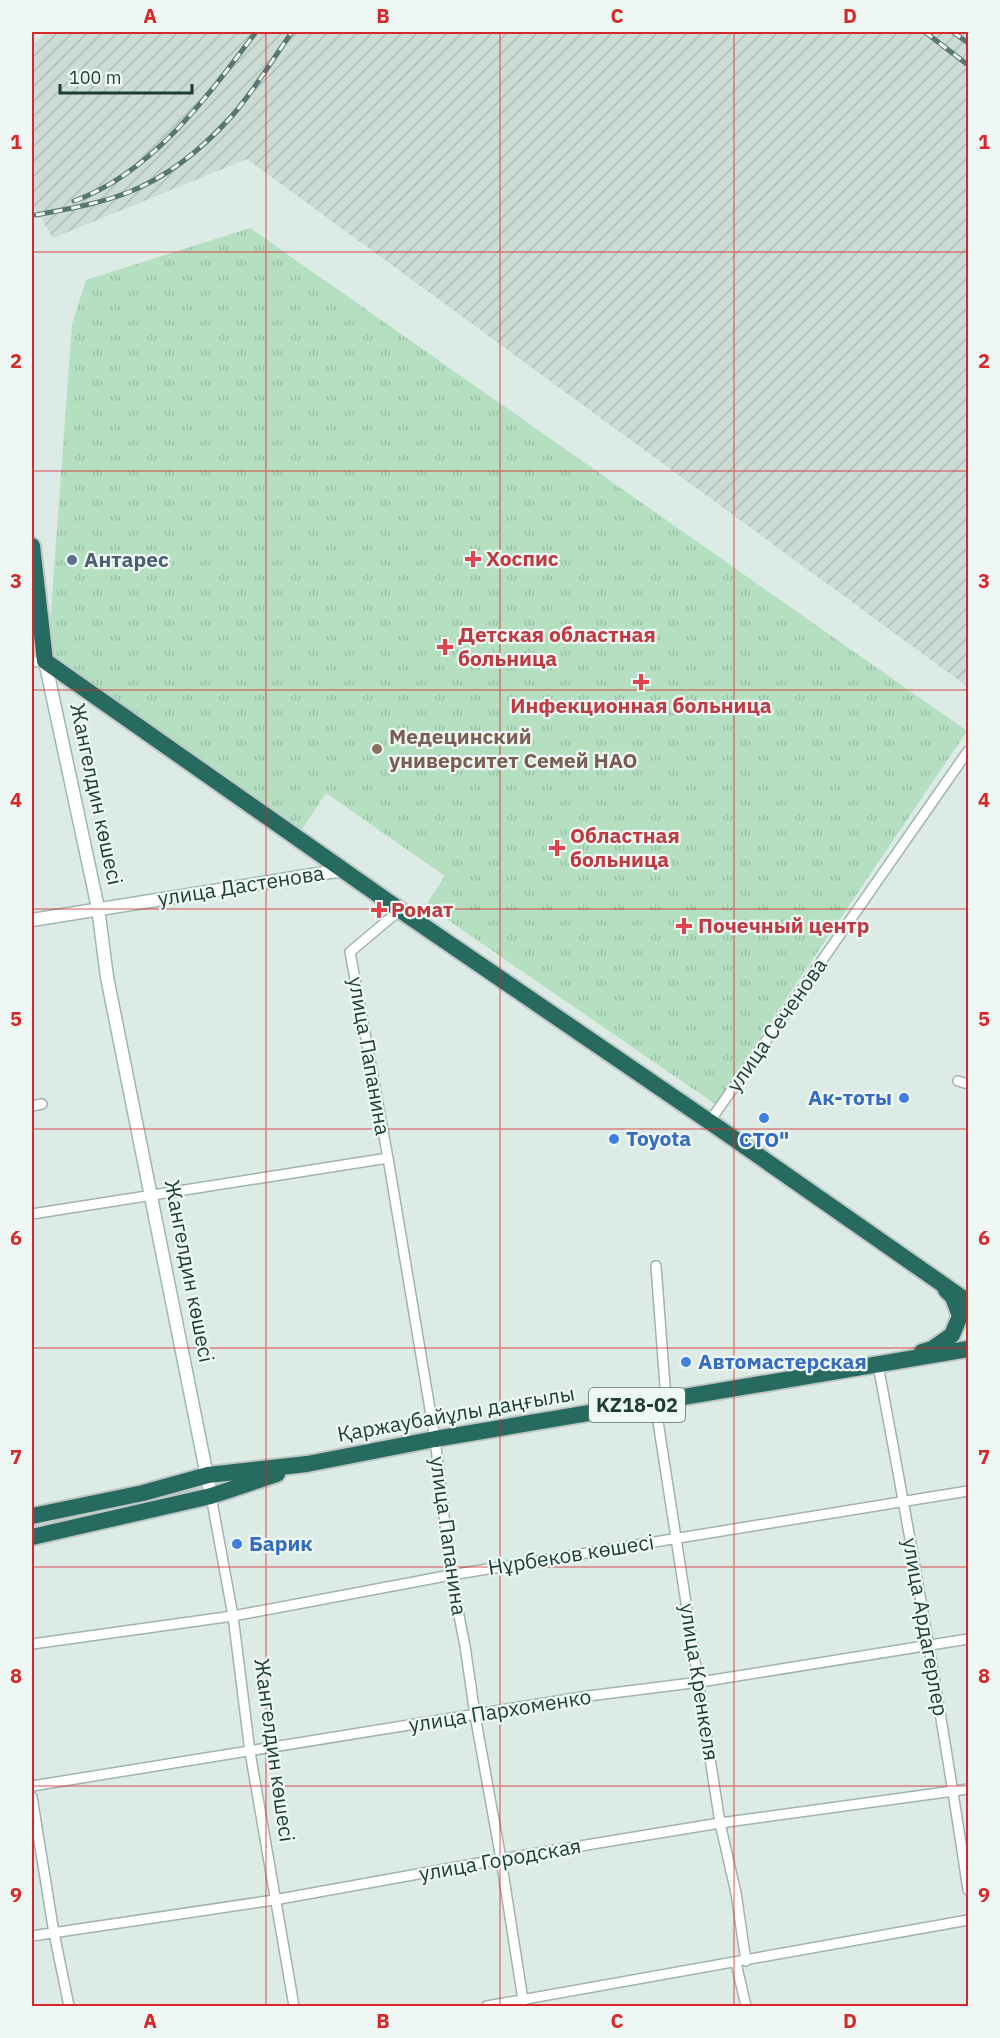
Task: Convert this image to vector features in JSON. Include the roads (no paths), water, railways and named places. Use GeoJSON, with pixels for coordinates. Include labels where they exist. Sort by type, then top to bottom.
{"type":"FeatureCollection","features":[{"type":"Feature","properties":{"kind":"highway","name":"Жангелдин көшесі"},"geometry":{"type":"LineString","coordinates":[[32,546],[38,661]]}},
{"type":"Feature","properties":{"kind":"highway"},"geometry":{"type":"LineString","coordinates":[[38,661],[710,1121],[969,1302]]}},
{"type":"Feature","properties":{"kind":"highway"},"geometry":{"type":"LineString","coordinates":[[886,1364],[932,1349],[952,1335],[960,1316],[953,1297],[926,1271]]}},
{"type":"Feature","properties":{"kind":"highway","name":"Қаржаубайұлы даңғылы"},"geometry":{"type":"LineString","coordinates":[[32,1516],[143,1493],[208,1475],[307,1464],[435,1439],[969,1349]]}},
{"type":"Feature","properties":{"kind":"highway","name":"Қаржаубайұлы даңғылы"},"geometry":{"type":"LineString","coordinates":[[32,1537],[211,1497],[307,1464]]}},
{"type":"Feature","properties":{"kind":"street","name":"Жангелдин көшесі"},"geometry":{"type":"LineString","coordinates":[[38,661],[98,908],[107,977],[208,1475],[233,1616],[250,1752],[294,2007]]}},
{"type":"Feature","properties":{"kind":"street","name":"улица Сеченова"},"geometry":{"type":"LineString","coordinates":[[710,1121],[969,751]]}},
{"type":"Feature","properties":{"kind":"street","name":"улица Дастенова"},"geometry":{"type":"LineString","coordinates":[[32,920],[343,870]]}},
{"type":"Feature","properties":{"kind":"street","name":"улица Папанина"},"geometry":{"type":"LineString","coordinates":[[400,910],[350,952],[388,1158],[435,1439],[451,1575],[501,1859],[522,2003]]}},
{"type":"Feature","properties":{"kind":"street"},"geometry":{"type":"LineString","coordinates":[[958,1081],[969,1084]]}},
{"type":"Feature","properties":{"kind":"street"},"geometry":{"type":"LineString","coordinates":[[32,1106],[42,1104]]}},
{"type":"Feature","properties":{"kind":"street"},"geometry":{"type":"LineString","coordinates":[[32,1212],[388,1158]]}},
{"type":"Feature","properties":{"kind":"street","name":"улица Кренкеля"},"geometry":{"type":"LineString","coordinates":[[656,1266],[661,1400],[675,1538],[700,1682],[720,1823],[736,1893],[746,1961]]}},
{"type":"Feature","properties":{"kind":"street","name":"улица Ардагерлер"},"geometry":{"type":"LineString","coordinates":[[886,1364],[904,1503],[969,1890]]}},
{"type":"Feature","properties":{"kind":"street","name":"Нұрбеков көшесі"},"geometry":{"type":"LineString","coordinates":[[32,1644],[233,1616],[451,1575],[969,1491]]}},
{"type":"Feature","properties":{"kind":"street","name":"улица Пархоменко"},"geometry":{"type":"LineString","coordinates":[[32,1786],[588,1695],[700,1682],[969,1639]]}},
{"type":"Feature","properties":{"kind":"street","name":"улица Городская"},"geometry":{"type":"LineString","coordinates":[[32,1936],[274,1900],[720,1823],[969,1789]]}},
{"type":"Feature","properties":{"kind":"street"},"geometry":{"type":"LineString","coordinates":[[32,1797],[54,1933],[69,2007]]}},
{"type":"Feature","properties":{"kind":"street"},"geometry":{"type":"LineString","coordinates":[[487,2007],[522,2003],[969,1920]]}},
{"type":"Feature","properties":{"kind":"street"},"geometry":{"type":"LineString","coordinates":[[736,1963],[746,2007]]}},
{"type":"Feature","properties":{"kind":"railway"},"geometry":{"type":"LineString","coordinates":[[74,201],[129,172],[153,152],[198,106],[256,32]]}},
{"type":"Feature","properties":{"kind":"railway"},"geometry":{"type":"LineString","coordinates":[[36,215],[83,206],[118,196],[143,186],[171,170],[209,140],[231,117],[292,32]]}},
{"type":"Feature","properties":{"kind":"railway"},"geometry":{"type":"LineString","coordinates":[[925,32],[968,65]]}},
{"type":"Feature","properties":{"kind":"railway"},"geometry":{"type":"LineString","coordinates":[[953,32],[968,43]]}},
{"type":"Feature","properties":{"kind":"place","name":"Хоспис"},"geometry":{"type":"Point","coordinates":[473,559]}},
{"type":"Feature","properties":{"kind":"place","name":"Антарес"},"geometry":{"type":"Point","coordinates":[72,560]}},
{"type":"Feature","properties":{"kind":"place","name":"Детская областная больница"},"geometry":{"type":"Point","coordinates":[445,647]}},
{"type":"Feature","properties":{"kind":"place","name":"Инфекционная больница"},"geometry":{"type":"Point","coordinates":[641,682]}},
{"type":"Feature","properties":{"kind":"place","name":"Медецинский университет Семей НАО"},"geometry":{"type":"Point","coordinates":[377,749]}},
{"type":"Feature","properties":{"kind":"place","name":"Областная больница"},"geometry":{"type":"Point","coordinates":[557,848]}},
{"type":"Feature","properties":{"kind":"place","name":"Ромат"},"geometry":{"type":"Point","coordinates":[379,910]}},
{"type":"Feature","properties":{"kind":"place","name":"Почечный центр"},"geometry":{"type":"Point","coordinates":[684,926]}},
{"type":"Feature","properties":{"kind":"place","name":"Ак-тоты"},"geometry":{"type":"Point","coordinates":[904,1098]}},
{"type":"Feature","properties":{"kind":"place","name":"СТО\""},"geometry":{"type":"Point","coordinates":[764,1118]}},
{"type":"Feature","properties":{"kind":"place","name":"Toyota"},"geometry":{"type":"Point","coordinates":[614,1139]}},
{"type":"Feature","properties":{"kind":"place","name":"Автомастерская"},"geometry":{"type":"Point","coordinates":[686,1362]}},
{"type":"Feature","properties":{"kind":"place","name":"Барик"},"geometry":{"type":"Point","coordinates":[237,1544]}}]}
